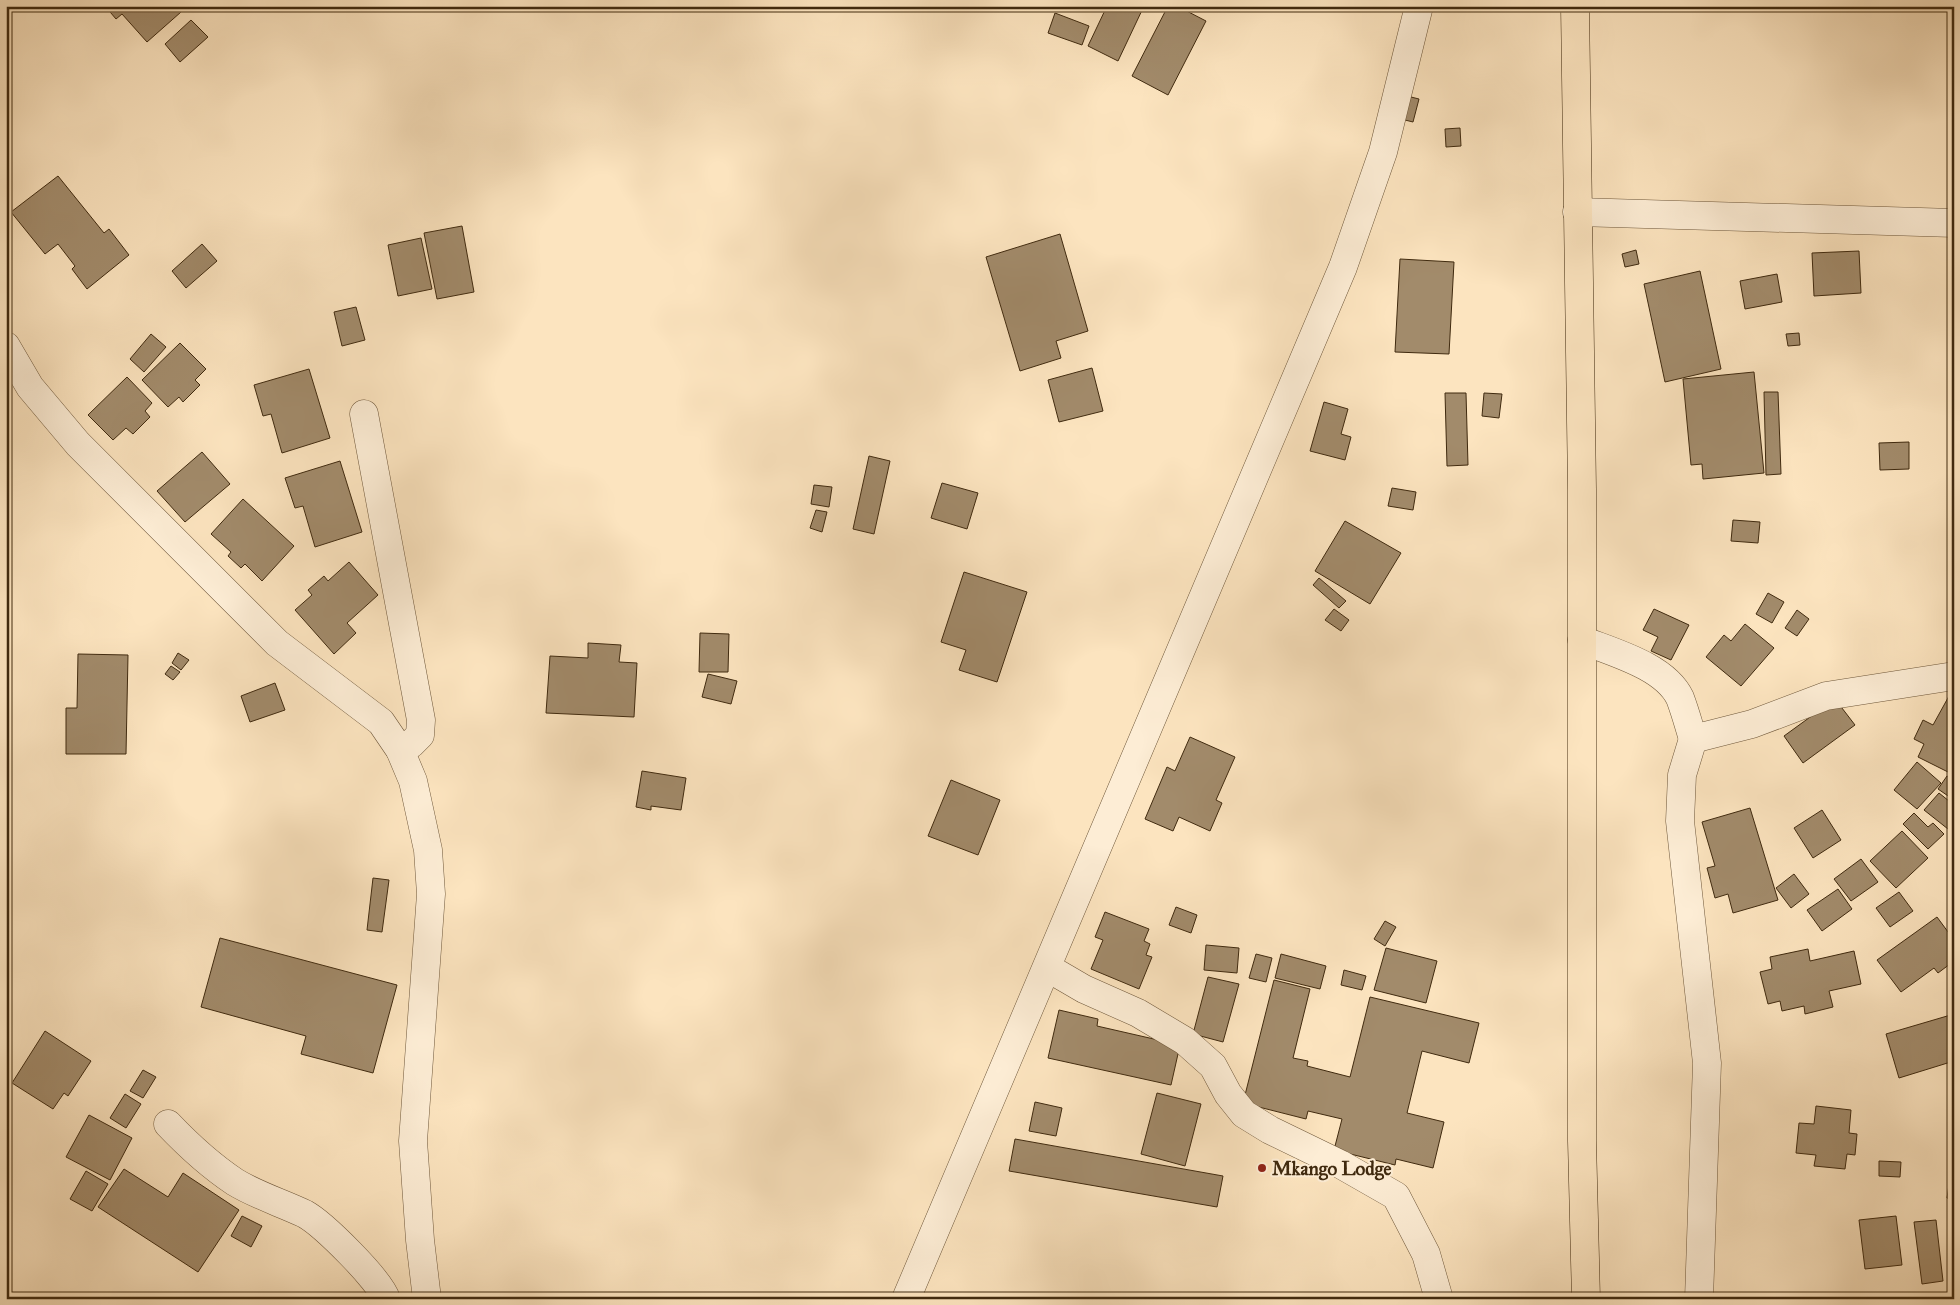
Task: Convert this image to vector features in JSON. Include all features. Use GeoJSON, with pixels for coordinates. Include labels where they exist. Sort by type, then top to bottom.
{"type":"FeatureCollection","features":[{"type":"Feature","properties":{"kind":"highway"},"geometry":{"type":"LineString","coordinates":[[1575,6],[1582,640],[1583,931],[1581,1023],[1586,1299]]}},
{"type":"Feature","properties":{"kind":"street"},"geometry":{"type":"LineString","coordinates":[[906,1299],[1048,968],[1343,267],[1383,152],[1419,6]]}},
{"type":"Feature","properties":{"kind":"street"},"geometry":{"type":"LineString","coordinates":[[1577,212],[1954,223]]}},
{"type":"Feature","properties":{"kind":"street"},"geometry":{"type":"LineString","coordinates":[[6,346],[30,388],[78,444],[277,643],[381,722],[400,750],[413,781],[428,850],[431,894],[413,1141],[420,1240],[428,1299]]}},
{"type":"Feature","properties":{"kind":"street"},"geometry":{"type":"LineString","coordinates":[[364,414],[421,720],[420,735],[411,744],[400,750]]}},
{"type":"Feature","properties":{"kind":"street"},"geometry":{"type":"LineString","coordinates":[[1582,640],[1628,658],[1658,673],[1679,697],[1693,739],[1682,775],[1680,821],[1707,1062],[1699,1299]]}},
{"type":"Feature","properties":{"kind":"street"},"geometry":{"type":"LineString","coordinates":[[1693,739],[1752,724],[1826,696],[1954,676]]}},
{"type":"Feature","properties":{"kind":"street"},"geometry":{"type":"LineString","coordinates":[[1048,968],[1084,989],[1138,1013],[1184,1041],[1213,1066],[1228,1094],[1244,1114],[1396,1196],[1426,1254],[1439,1299]]}},
{"type":"Feature","properties":{"kind":"street"},"geometry":{"type":"LineString","coordinates":[[168,1124],[182,1139],[236,1182],[307,1215],[350,1253],[384,1290],[386,1299]]}},
{"type":"Feature","properties":{"kind":"building"},"geometry":{"type":"Polygon","coordinates":[[[105,6],[175,6],[181,12],[147,42],[122,14],[116,19],[105,6]]]}},
{"type":"Feature","properties":{"kind":"building"},"geometry":{"type":"Polygon","coordinates":[[[1107,6],[1144,6],[1118,61],[1088,46],[1107,6]]]}},
{"type":"Feature","properties":{"kind":"building"},"geometry":{"type":"Polygon","coordinates":[[[1168,6],[1177,6],[1206,21],[1168,95],[1132,76],[1168,6]]]}},
{"type":"Feature","properties":{"kind":"building"},"geometry":{"type":"Polygon","coordinates":[[[1055,13],[1089,26],[1082,45],[1048,33],[1055,13]]]}},
{"type":"Feature","properties":{"kind":"building"},"geometry":{"type":"Polygon","coordinates":[[[191,20],[208,37],[180,62],[165,44],[191,20]]]}},
{"type":"Feature","properties":{"kind":"building"},"geometry":{"type":"Polygon","coordinates":[[[1407,96],[1419,99],[1413,122],[1401,119],[1407,96]]]}},
{"type":"Feature","properties":{"kind":"building"},"geometry":{"type":"Polygon","coordinates":[[[1460,128],[1461,146],[1446,147],[1445,129],[1460,128]]]}},
{"type":"Feature","properties":{"kind":"building"},"geometry":{"type":"Polygon","coordinates":[[[58,176],[104,233],[109,229],[129,255],[87,289],[72,269],[75,266],[58,244],[45,254],[11,212],[58,176]]]}},
{"type":"Feature","properties":{"kind":"building"},"geometry":{"type":"Polygon","coordinates":[[[462,226],[474,292],[437,299],[424,233],[462,226]]]}},
{"type":"Feature","properties":{"kind":"building"},"geometry":{"type":"Polygon","coordinates":[[[1060,234],[1088,331],[1056,341],[1061,358],[1020,371],[986,257],[1060,234]]]}},
{"type":"Feature","properties":{"kind":"building"},"geometry":{"type":"Polygon","coordinates":[[[421,238],[432,289],[398,296],[388,245],[421,238]]]}},
{"type":"Feature","properties":{"kind":"building"},"geometry":{"type":"Polygon","coordinates":[[[202,244],[217,261],[186,288],[172,271],[202,244]]]}},
{"type":"Feature","properties":{"kind":"building"},"geometry":{"type":"Polygon","coordinates":[[[1636,250],[1639,264],[1625,267],[1622,254],[1636,250]]]}},
{"type":"Feature","properties":{"kind":"building"},"geometry":{"type":"Polygon","coordinates":[[[1859,251],[1861,293],[1814,296],[1812,253],[1859,251]]]}},
{"type":"Feature","properties":{"kind":"building"},"geometry":{"type":"Polygon","coordinates":[[[1400,259],[1454,262],[1449,354],[1395,352],[1400,259]]]}},
{"type":"Feature","properties":{"kind":"building"},"geometry":{"type":"Polygon","coordinates":[[[1700,271],[1721,369],[1665,382],[1644,284],[1700,271]]]}},
{"type":"Feature","properties":{"kind":"building"},"geometry":{"type":"Polygon","coordinates":[[[1777,274],[1782,302],[1745,309],[1740,281],[1777,274]]]}},
{"type":"Feature","properties":{"kind":"building"},"geometry":{"type":"Polygon","coordinates":[[[356,307],[365,340],[342,346],[334,312],[356,307]]]}},
{"type":"Feature","properties":{"kind":"building"},"geometry":{"type":"Polygon","coordinates":[[[1799,333],[1800,345],[1788,346],[1786,334],[1799,333]]]}},
{"type":"Feature","properties":{"kind":"building"},"geometry":{"type":"Polygon","coordinates":[[[151,334],[166,347],[144,372],[130,359],[151,334]]]}},
{"type":"Feature","properties":{"kind":"building"},"geometry":{"type":"Polygon","coordinates":[[[180,343],[206,369],[195,380],[200,385],[183,402],[179,397],[168,407],[142,380],[180,343]]]}},
{"type":"Feature","properties":{"kind":"building"},"geometry":{"type":"Polygon","coordinates":[[[1092,368],[1103,411],[1059,422],[1048,380],[1092,368]]]}},
{"type":"Feature","properties":{"kind":"building"},"geometry":{"type":"Polygon","coordinates":[[[309,369],[330,438],[282,453],[271,414],[263,416],[254,385],[309,369]]]}},
{"type":"Feature","properties":{"kind":"building"},"geometry":{"type":"Polygon","coordinates":[[[1754,372],[1764,473],[1703,479],[1702,464],[1691,465],[1683,379],[1754,372]]]}},
{"type":"Feature","properties":{"kind":"building"},"geometry":{"type":"Polygon","coordinates":[[[127,377],[152,403],[145,411],[150,417],[133,434],[126,428],[113,440],[88,415],[127,377]]]}},
{"type":"Feature","properties":{"kind":"building"},"geometry":{"type":"Polygon","coordinates":[[[1764,392],[1778,392],[1781,474],[1766,475],[1764,392]]]}},
{"type":"Feature","properties":{"kind":"building"},"geometry":{"type":"Polygon","coordinates":[[[1445,393],[1466,393],[1468,465],[1447,466],[1445,393]]]}},
{"type":"Feature","properties":{"kind":"building"},"geometry":{"type":"Polygon","coordinates":[[[1484,393],[1502,394],[1499,418],[1482,416],[1484,393]]]}},
{"type":"Feature","properties":{"kind":"building"},"geometry":{"type":"Polygon","coordinates":[[[1324,402],[1348,409],[1341,434],[1351,437],[1345,460],[1310,451],[1324,402]]]}},
{"type":"Feature","properties":{"kind":"building"},"geometry":{"type":"Polygon","coordinates":[[[1909,442],[1909,469],[1880,470],[1879,443],[1909,442]]]}},
{"type":"Feature","properties":{"kind":"building"},"geometry":{"type":"Polygon","coordinates":[[[202,452],[230,484],[185,522],[157,491],[202,452]]]}},
{"type":"Feature","properties":{"kind":"building"},"geometry":{"type":"Polygon","coordinates":[[[869,456],[890,461],[874,534],[853,529],[869,456]]]}},
{"type":"Feature","properties":{"kind":"building"},"geometry":{"type":"Polygon","coordinates":[[[340,461],[362,532],[315,547],[303,506],[295,508],[285,478],[340,461]]]}},
{"type":"Feature","properties":{"kind":"building"},"geometry":{"type":"Polygon","coordinates":[[[942,483],[978,493],[967,529],[931,518],[942,483]]]}},
{"type":"Feature","properties":{"kind":"building"},"geometry":{"type":"Polygon","coordinates":[[[814,485],[832,487],[829,507],[811,504],[814,485]]]}},
{"type":"Feature","properties":{"kind":"building"},"geometry":{"type":"Polygon","coordinates":[[[1392,488],[1416,492],[1413,510],[1388,506],[1392,488]]]}},
{"type":"Feature","properties":{"kind":"building"},"geometry":{"type":"Polygon","coordinates":[[[243,499],[294,546],[262,581],[245,564],[241,568],[228,556],[231,552],[211,534],[243,499]]]}},
{"type":"Feature","properties":{"kind":"building"},"geometry":{"type":"Polygon","coordinates":[[[816,510],[827,512],[822,532],[810,528],[816,510]]]}},
{"type":"Feature","properties":{"kind":"building"},"geometry":{"type":"Polygon","coordinates":[[[1733,520],[1760,522],[1758,543],[1731,541],[1733,520]]]}},
{"type":"Feature","properties":{"kind":"building"},"geometry":{"type":"Polygon","coordinates":[[[1345,521],[1401,553],[1370,604],[1315,571],[1345,521]]]}},
{"type":"Feature","properties":{"kind":"building"},"geometry":{"type":"Polygon","coordinates":[[[349,562],[378,595],[347,623],[356,633],[334,654],[295,610],[312,595],[308,590],[324,576],[328,581],[349,562]]]}},
{"type":"Feature","properties":{"kind":"building"},"geometry":{"type":"Polygon","coordinates":[[[964,572],[1027,592],[997,682],[959,670],[966,650],[941,642],[964,572]]]}},
{"type":"Feature","properties":{"kind":"building"},"geometry":{"type":"Polygon","coordinates":[[[1319,578],[1346,601],[1339,608],[1313,585],[1319,578]]]}},
{"type":"Feature","properties":{"kind":"building"},"geometry":{"type":"Polygon","coordinates":[[[1768,593],[1784,602],[1772,623],[1756,614],[1768,593]]]}},
{"type":"Feature","properties":{"kind":"building"},"geometry":{"type":"Polygon","coordinates":[[[1334,609],[1349,620],[1341,631],[1325,620],[1334,609]]]}},
{"type":"Feature","properties":{"kind":"building"},"geometry":{"type":"Polygon","coordinates":[[[1654,609],[1689,625],[1671,660],[1651,651],[1658,637],[1643,630],[1654,609]]]}},
{"type":"Feature","properties":{"kind":"building"},"geometry":{"type":"Polygon","coordinates":[[[1797,610],[1809,619],[1797,636],[1785,628],[1797,610]]]}},
{"type":"Feature","properties":{"kind":"building"},"geometry":{"type":"Polygon","coordinates":[[[1745,624],[1774,648],[1741,686],[1706,657],[1724,635],[1731,641],[1745,624]]]}},
{"type":"Feature","properties":{"kind":"building"},"geometry":{"type":"Polygon","coordinates":[[[700,633],[729,634],[728,672],[699,672],[700,633]]]}},
{"type":"Feature","properties":{"kind":"building"},"geometry":{"type":"Polygon","coordinates":[[[588,643],[621,645],[619,662],[637,663],[634,717],[546,713],[550,656],[588,658],[588,643]]]}},
{"type":"Feature","properties":{"kind":"building"},"geometry":{"type":"Polygon","coordinates":[[[178,653],[189,660],[181,670],[172,663],[178,653]]]}},
{"type":"Feature","properties":{"kind":"building"},"geometry":{"type":"Polygon","coordinates":[[[78,654],[128,655],[126,754],[66,754],[66,708],[77,708],[78,654]]]}},
{"type":"Feature","properties":{"kind":"building"},"geometry":{"type":"Polygon","coordinates":[[[171,666],[180,672],[173,680],[165,674],[171,666]]]}},
{"type":"Feature","properties":{"kind":"building"},"geometry":{"type":"Polygon","coordinates":[[[708,674],[737,681],[731,704],[702,697],[708,674]]]}},
{"type":"Feature","properties":{"kind":"building"},"geometry":{"type":"Polygon","coordinates":[[[275,683],[285,710],[250,722],[241,696],[275,683]]]}},
{"type":"Feature","properties":{"kind":"building"},"geometry":{"type":"Polygon","coordinates":[[[1949,696],[1954,698],[1954,775],[1918,757],[1924,744],[1914,739],[1923,720],[1933,725],[1949,696]]]}},
{"type":"Feature","properties":{"kind":"building"},"geometry":{"type":"Polygon","coordinates":[[[1835,699],[1855,725],[1803,763],[1784,736],[1835,699]]]}},
{"type":"Feature","properties":{"kind":"building"},"geometry":{"type":"Polygon","coordinates":[[[1190,737],[1235,757],[1216,800],[1222,803],[1210,831],[1179,817],[1173,831],[1145,819],[1167,767],[1175,771],[1190,737]]]}},
{"type":"Feature","properties":{"kind":"building"},"geometry":{"type":"Polygon","coordinates":[[[1917,762],[1941,783],[1917,809],[1894,790],[1917,762]]]}},
{"type":"Feature","properties":{"kind":"building"},"geometry":{"type":"Polygon","coordinates":[[[642,771],[686,778],[681,810],[651,806],[651,810],[636,807],[642,771]]]}},
{"type":"Feature","properties":{"kind":"building"},"geometry":{"type":"Polygon","coordinates":[[[1947,776],[1954,780],[1954,800],[1938,789],[1947,776]]]}},
{"type":"Feature","properties":{"kind":"building"},"geometry":{"type":"Polygon","coordinates":[[[951,780],[1000,800],[978,855],[928,836],[951,780]]]}},
{"type":"Feature","properties":{"kind":"building"},"geometry":{"type":"Polygon","coordinates":[[[1939,793],[1954,805],[1954,822],[1948,829],[1924,810],[1939,793]]]}},
{"type":"Feature","properties":{"kind":"building"},"geometry":{"type":"Polygon","coordinates":[[[1750,808],[1778,900],[1733,913],[1728,894],[1715,898],[1707,868],[1715,866],[1702,822],[1750,808]]]}},
{"type":"Feature","properties":{"kind":"building"},"geometry":{"type":"Polygon","coordinates":[[[1822,810],[1841,840],[1813,858],[1794,828],[1822,810]]]}},
{"type":"Feature","properties":{"kind":"building"},"geometry":{"type":"Polygon","coordinates":[[[1914,813],[1928,827],[1933,823],[1944,834],[1928,849],[1903,824],[1914,813]]]}},
{"type":"Feature","properties":{"kind":"building"},"geometry":{"type":"Polygon","coordinates":[[[1902,831],[1928,858],[1896,888],[1870,861],[1902,831]]]}},
{"type":"Feature","properties":{"kind":"building"},"geometry":{"type":"Polygon","coordinates":[[[1861,859],[1878,882],[1851,901],[1834,879],[1861,859]]]}},
{"type":"Feature","properties":{"kind":"building"},"geometry":{"type":"Polygon","coordinates":[[[1794,874],[1809,894],[1791,908],[1776,888],[1794,874]]]}},
{"type":"Feature","properties":{"kind":"building"},"geometry":{"type":"Polygon","coordinates":[[[373,878],[389,880],[382,932],[367,930],[373,878]]]}},
{"type":"Feature","properties":{"kind":"building"},"geometry":{"type":"Polygon","coordinates":[[[1838,889],[1852,909],[1822,931],[1807,910],[1838,889]]]}},
{"type":"Feature","properties":{"kind":"building"},"geometry":{"type":"Polygon","coordinates":[[[1899,892],[1913,911],[1890,927],[1876,908],[1899,892]]]}},
{"type":"Feature","properties":{"kind":"building"},"geometry":{"type":"Polygon","coordinates":[[[1176,907],[1197,915],[1191,933],[1169,925],[1176,907]]]}},
{"type":"Feature","properties":{"kind":"building"},"geometry":{"type":"Polygon","coordinates":[[[1105,912],[1149,929],[1144,941],[1150,944],[1146,955],[1152,957],[1139,989],[1091,969],[1103,940],[1095,937],[1105,912]]]}},
{"type":"Feature","properties":{"kind":"building"},"geometry":{"type":"Polygon","coordinates":[[[1937,917],[1954,940],[1954,961],[1938,973],[1934,968],[1901,992],[1877,960],[1937,917]]]}},
{"type":"Feature","properties":{"kind":"building"},"geometry":{"type":"Polygon","coordinates":[[[1385,921],[1396,927],[1385,946],[1374,939],[1385,921]]]}},
{"type":"Feature","properties":{"kind":"building"},"geometry":{"type":"Polygon","coordinates":[[[220,938],[397,985],[373,1073],[301,1054],[306,1036],[201,1007],[220,938]]]}},
{"type":"Feature","properties":{"kind":"building"},"geometry":{"type":"Polygon","coordinates":[[[1206,945],[1239,948],[1237,973],[1204,970],[1206,945]]]}},
{"type":"Feature","properties":{"kind":"building"},"geometry":{"type":"Polygon","coordinates":[[[1386,948],[1437,961],[1426,1003],[1374,990],[1386,948]]]}},
{"type":"Feature","properties":{"kind":"building"},"geometry":{"type":"Polygon","coordinates":[[[1808,949],[1810,961],[1854,951],[1861,984],[1829,991],[1833,1007],[1805,1014],[1804,1006],[1782,1011],[1780,1001],[1768,1004],[1760,972],[1772,969],[1770,957],[1808,949]]]}},
{"type":"Feature","properties":{"kind":"building"},"geometry":{"type":"Polygon","coordinates":[[[1256,954],[1272,958],[1266,982],[1249,978],[1256,954]]]}},
{"type":"Feature","properties":{"kind":"building"},"geometry":{"type":"Polygon","coordinates":[[[1281,954],[1326,966],[1320,989],[1275,978],[1281,954]]]}},
{"type":"Feature","properties":{"kind":"building"},"geometry":{"type":"Polygon","coordinates":[[[1344,970],[1366,976],[1362,990],[1341,985],[1344,970]]]}},
{"type":"Feature","properties":{"kind":"building"},"geometry":{"type":"Polygon","coordinates":[[[1208,977],[1239,984],[1223,1042],[1193,1034],[1208,977]]]}},
{"type":"Feature","properties":{"kind":"building"},"geometry":{"type":"Polygon","coordinates":[[[1274,980],[1310,989],[1293,1058],[1308,1061],[1307,1066],[1350,1077],[1370,997],[1479,1023],[1469,1063],[1422,1051],[1407,1113],[1444,1122],[1433,1168],[1396,1159],[1395,1165],[1334,1150],[1342,1119],[1308,1111],[1306,1119],[1243,1103],[1274,980]]]}},
{"type":"Feature","properties":{"kind":"building"},"geometry":{"type":"Polygon","coordinates":[[[1059,1010],[1098,1019],[1097,1026],[1180,1045],[1171,1085],[1048,1058],[1059,1010]]]}},
{"type":"Feature","properties":{"kind":"building"},"geometry":{"type":"Polygon","coordinates":[[[1954,1014],[1954,1061],[1899,1078],[1886,1034],[1954,1014]]]}},
{"type":"Feature","properties":{"kind":"building"},"geometry":{"type":"Polygon","coordinates":[[[45,1031],[91,1061],[68,1096],[64,1093],[53,1109],[12,1083],[45,1031]]]}},
{"type":"Feature","properties":{"kind":"building"},"geometry":{"type":"Polygon","coordinates":[[[143,1070],[156,1077],[143,1098],[130,1091],[143,1070]]]}},
{"type":"Feature","properties":{"kind":"building"},"geometry":{"type":"Polygon","coordinates":[[[1157,1093],[1201,1104],[1185,1166],[1141,1154],[1157,1093]]]}},
{"type":"Feature","properties":{"kind":"building"},"geometry":{"type":"Polygon","coordinates":[[[125,1094],[141,1104],[126,1128],[110,1118],[125,1094]]]}},
{"type":"Feature","properties":{"kind":"building"},"geometry":{"type":"Polygon","coordinates":[[[1035,1102],[1062,1108],[1056,1136],[1029,1131],[1035,1102]]]}},
{"type":"Feature","properties":{"kind":"building"},"geometry":{"type":"Polygon","coordinates":[[[1816,1106],[1851,1110],[1849,1133],[1857,1134],[1855,1155],[1847,1154],[1845,1169],[1814,1166],[1816,1155],[1796,1153],[1799,1123],[1814,1124],[1816,1106]]]}},
{"type":"Feature","properties":{"kind":"building"},"geometry":{"type":"Polygon","coordinates":[[[89,1115],[132,1138],[110,1180],[66,1157],[89,1115]]]}},
{"type":"Feature","properties":{"kind":"building"},"geometry":{"type":"Polygon","coordinates":[[[1015,1139],[1223,1176],[1217,1207],[1009,1171],[1015,1139]]]}},
{"type":"Feature","properties":{"kind":"building"},"geometry":{"type":"Polygon","coordinates":[[[1879,1161],[1901,1162],[1900,1177],[1879,1176],[1879,1161]]]}},
{"type":"Feature","properties":{"kind":"building"},"geometry":{"type":"Polygon","coordinates":[[[124,1169],[168,1197],[183,1173],[239,1210],[198,1272],[98,1207],[124,1169]]]}},
{"type":"Feature","properties":{"kind":"building"},"geometry":{"type":"Polygon","coordinates":[[[86,1171],[108,1184],[92,1211],[70,1199],[86,1171]]]}},
{"type":"Feature","properties":{"kind":"building"},"geometry":{"type":"Polygon","coordinates":[[[1950,1178],[1954,1178],[1954,1200],[1947,1198],[1950,1178]]]}},
{"type":"Feature","properties":{"kind":"building"},"geometry":{"type":"Polygon","coordinates":[[[242,1216],[262,1226],[251,1247],[231,1236],[242,1216]]]}},
{"type":"Feature","properties":{"kind":"building"},"geometry":{"type":"Polygon","coordinates":[[[1896,1216],[1902,1265],[1865,1269],[1859,1220],[1896,1216]]]}},
{"type":"Feature","properties":{"kind":"building"},"geometry":{"type":"Polygon","coordinates":[[[1936,1220],[1943,1281],[1922,1284],[1914,1222],[1936,1220]]]}},
{"type":"Feature","properties":{"kind":"place","name":"Mkango Lodge"},"geometry":{"type":"Point","coordinates":[1262,1168]}}]}
